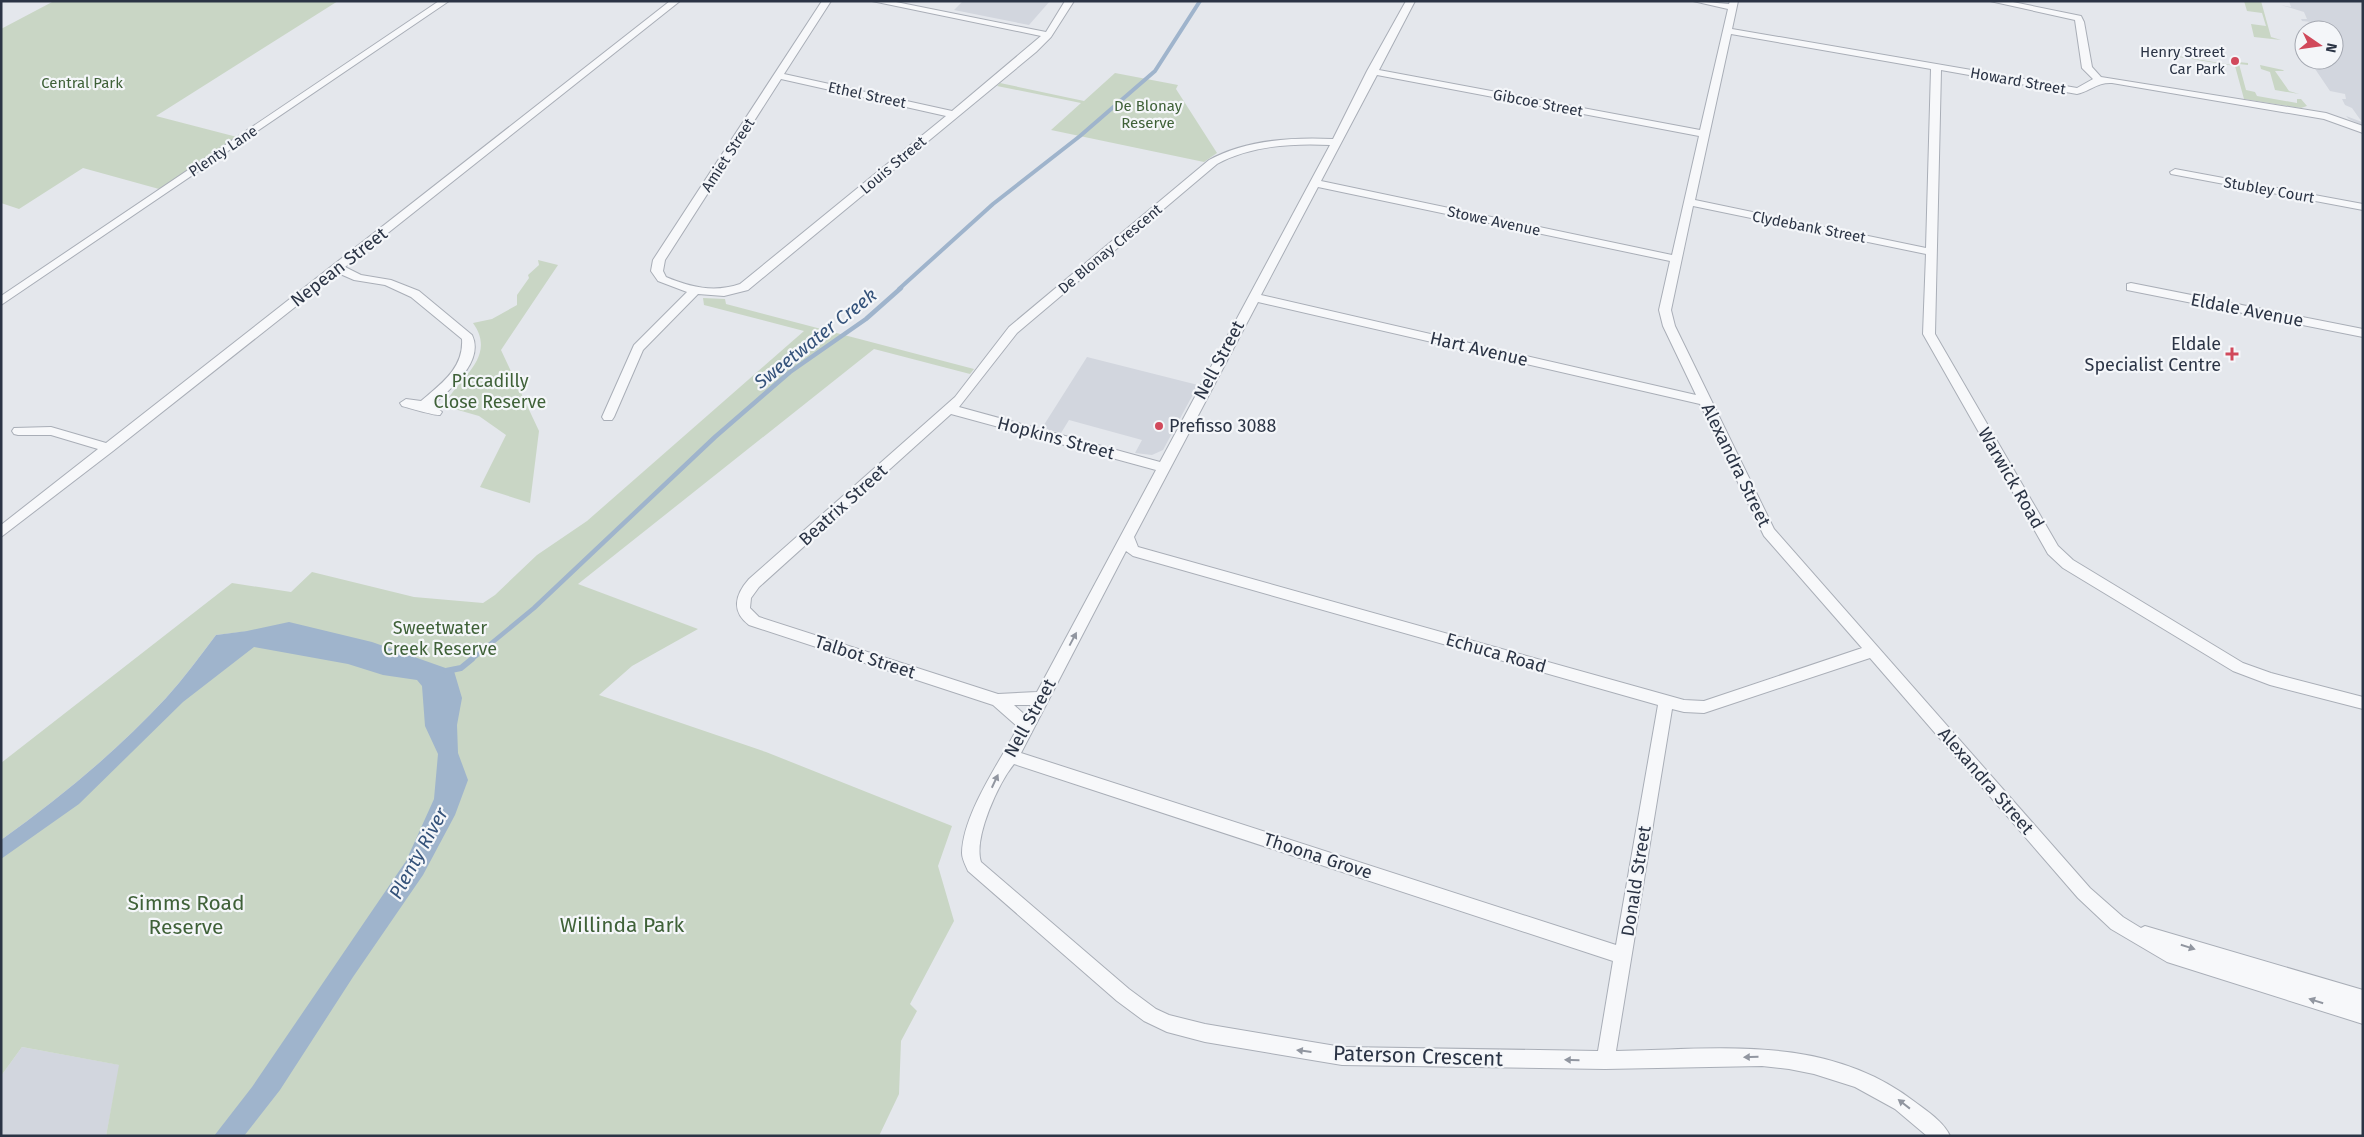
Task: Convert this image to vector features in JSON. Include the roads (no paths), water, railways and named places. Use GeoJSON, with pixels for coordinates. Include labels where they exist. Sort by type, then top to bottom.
{"type":"FeatureCollection","features":[{"type":"Feature","properties":{"kind":"street","name":"Plenty Lane"},"geometry":{"type":"LineString","coordinates":[[1,300],[445,1]]}},
{"type":"Feature","properties":{"kind":"street","name":"Nepean Street"},"geometry":{"type":"LineString","coordinates":[[1,532],[676,1]]}},
{"type":"Feature","properties":{"kind":"street","name":"Amiet Street"},"geometry":{"type":"LineString","coordinates":[[696,290],[662,279],[656,271],[659,260],[827,1]]}},
{"type":"Feature","properties":{"kind":"street"},"geometry":{"type":"LineString","coordinates":[[876,1],[1048,35]]}},
{"type":"Feature","properties":{"kind":"street","name":"Louis Street"},"geometry":{"type":"LineString","coordinates":[[696,290],[724,293],[744,288],[1033,50],[1048,35],[1070,1]]}},
{"type":"Feature","properties":{"kind":"street","name":"Nell Street"},"geometry":{"type":"LineString","coordinates":[[976,826],[993,783],[1002,767],[1012,756],[1127,538],[1162,467],[1411,1]]}},
{"type":"Feature","properties":{"kind":"street"},"geometry":{"type":"LineString","coordinates":[[1697,1],[1733,4]]}},
{"type":"Feature","properties":{"kind":"street"},"geometry":{"type":"LineString","coordinates":[[1994,1],[2078,18],[2087,68],[2098,79],[2326,116],[2363,130]]}},
{"type":"Feature","properties":{"kind":"street","name":"Alexandra Street"},"geometry":{"type":"LineString","coordinates":[[1733,4],[1666,302],[1666,318],[1769,532],[2084,893],[2105,913],[2161,950],[2184,960],[2363,1015]]}},
{"type":"Feature","properties":{"kind":"street","name":"Howard Street"},"geometry":{"type":"LineString","coordinates":[[1727,31],[2077,91],[2083,90],[2091,82],[2098,79]]}},
{"type":"Feature","properties":{"kind":"street","name":"Warwick Road"},"geometry":{"type":"LineString","coordinates":[[1936,67],[1929,331],[1931,338],[2047,541],[2068,564],[2238,667],[2270,679],[2363,703]]}},
{"type":"Feature","properties":{"kind":"street","name":"Gibcoe Street"},"geometry":{"type":"LineString","coordinates":[[1372,71],[1704,134]]}},
{"type":"Feature","properties":{"kind":"street","name":"Ethel Street"},"geometry":{"type":"LineString","coordinates":[[778,76],[955,115]]}},
{"type":"Feature","properties":{"kind":"street","name":"De Blonay Crescent"},"geometry":{"type":"LineString","coordinates":[[950,409],[967,391],[1013,330],[1213,162],[1227,153],[1235,151],[1303,142],[1333,145]]}},
{"type":"Feature","properties":{"kind":"street","name":"Stubley Court"},"geometry":{"type":"LineString","coordinates":[[2175,172],[2363,207]]}},
{"type":"Feature","properties":{"kind":"street","name":"Stowe Avenue"},"geometry":{"type":"LineString","coordinates":[[1313,183],[1676,259]]}},
{"type":"Feature","properties":{"kind":"street","name":"Clydebank Street"},"geometry":{"type":"LineString","coordinates":[[1688,202],[1930,252]]}},
{"type":"Feature","properties":{"kind":"street"},"geometry":{"type":"LineString","coordinates":[[337,268],[358,278],[387,282],[415,294],[468,338],[468,351],[460,369],[424,406]]}},
{"type":"Feature","properties":{"kind":"street","name":"Eldale Avenue"},"geometry":{"type":"LineString","coordinates":[[2131,287],[2363,333]]}},
{"type":"Feature","properties":{"kind":"street"},"geometry":{"type":"LineString","coordinates":[[608,417],[638,348],[696,290]]}},
{"type":"Feature","properties":{"kind":"street","name":"Hart Avenue"},"geometry":{"type":"LineString","coordinates":[[1253,297],[1705,401]]}},
{"type":"Feature","properties":{"kind":"street"},"geometry":{"type":"LineString","coordinates":[[406,403],[424,406],[436,412]]}},
{"type":"Feature","properties":{"kind":"street","name":"Hopkins Street"},"geometry":{"type":"LineString","coordinates":[[950,409],[1162,467]]}},
{"type":"Feature","properties":{"kind":"street","name":"Beatrix Street"},"geometry":{"type":"LineString","coordinates":[[742,604],[746,591],[950,409]]}},
{"type":"Feature","properties":{"kind":"street"},"geometry":{"type":"LineString","coordinates":[[18,431],[51,431],[109,448]]}},
{"type":"Feature","properties":{"kind":"street","name":"Echuca Road"},"geometry":{"type":"LineString","coordinates":[[1127,538],[1133,551],[1666,701],[1698,708],[1872,651]]}},
{"type":"Feature","properties":{"kind":"street","name":"Talbot Street"},"geometry":{"type":"LineString","coordinates":[[742,604],[747,617],[754,621],[998,700],[1041,698]]}},
{"type":"Feature","properties":{"kind":"street","name":"Talbot Street"},"geometry":{"type":"LineString","coordinates":[[998,700],[1027,726]]}},
{"type":"Feature","properties":{"kind":"street","name":"Donald Street"},"geometry":{"type":"LineString","coordinates":[[1606,1060],[1666,701]]}},
{"type":"Feature","properties":{"kind":"street","name":"Thoona Grove"},"geometry":{"type":"LineString","coordinates":[[1012,756],[1624,956]]}},
{"type":"Feature","properties":{"kind":"street","name":"Paterson Crescent"},"geometry":{"type":"LineString","coordinates":[[976,826],[970,854],[974,866],[982,875],[1123,995],[1150,1015],[1167,1023],[1298,1050],[1342,1056],[1606,1060],[1762,1057],[1818,1065],[1866,1080],[1894,1096],[1941,1136]]}},
{"type":"Feature","properties":{"kind":"street","name":"Alexandra Street"},"geometry":{"type":"LineString","coordinates":[[2125,928],[2363,999]]}},
{"type":"Feature","properties":{"kind":"water","name":"Plenty River"},"geometry":{"type":"Polygon","coordinates":[[[289,622],[372,642],[454,671],[462,698],[457,725],[458,753],[468,780],[455,815],[423,875],[353,977],[280,1090],[244,1136],[214,1136],[252,1087],[406,861],[434,799],[438,754],[425,726],[422,686],[417,680],[383,675],[348,664],[254,647],[183,702],[79,804],[1,859],[1,840],[66,791],[128,737],[173,690],[216,635],[289,622]]]}},
{"type":"Feature","properties":{"kind":"waterway","name":"Sweetwater Creek"},"geometry":{"type":"LineString","coordinates":[[899,289],[993,204],[1080,136],[1155,71],[1200,1]]}},
{"type":"Feature","properties":{"kind":"waterway","name":"Sweetwater Creek"},"geometry":{"type":"LineString","coordinates":[[471,660],[534,608],[715,437],[790,372],[866,319],[901,288]]}},
{"type":"Feature","properties":{"kind":"waterway","name":"Sweetwater Creek"},"geometry":{"type":"LineString","coordinates":[[446,671],[461,668],[472,659]]}},
{"type":"Feature","properties":{"kind":"place","name":"Henry Street Car Park"},"geometry":{"type":"Point","coordinates":[2235,61]}},
{"type":"Feature","properties":{"kind":"place","name":"Eldale Specialist Centre"},"geometry":{"type":"Point","coordinates":[2232,354]}},
{"type":"Feature","properties":{"kind":"place","name":"Prefisso 3088"},"geometry":{"type":"Point","coordinates":[1159,426]}},
{"type":"Feature","properties":{"kind":"park label","name":"Central Park"},"geometry":{"type":"Point","coordinates":[82,83]}},
{"type":"Feature","properties":{"kind":"park label","name":"De Blonay Reserve"},"geometry":{"type":"Point","coordinates":[1148,114]}},
{"type":"Feature","properties":{"kind":"park label","name":"Piccadilly Close Reserve"},"geometry":{"type":"Point","coordinates":[490,391]}},
{"type":"Feature","properties":{"kind":"park label","name":"Sweetwater Creek Reserve"},"geometry":{"type":"Point","coordinates":[440,638]}},
{"type":"Feature","properties":{"kind":"park label","name":"Simms Road Reserve"},"geometry":{"type":"Point","coordinates":[186,915]}},
{"type":"Feature","properties":{"kind":"park label","name":"Willinda Park"},"geometry":{"type":"Point","coordinates":[622,925]}}]}
